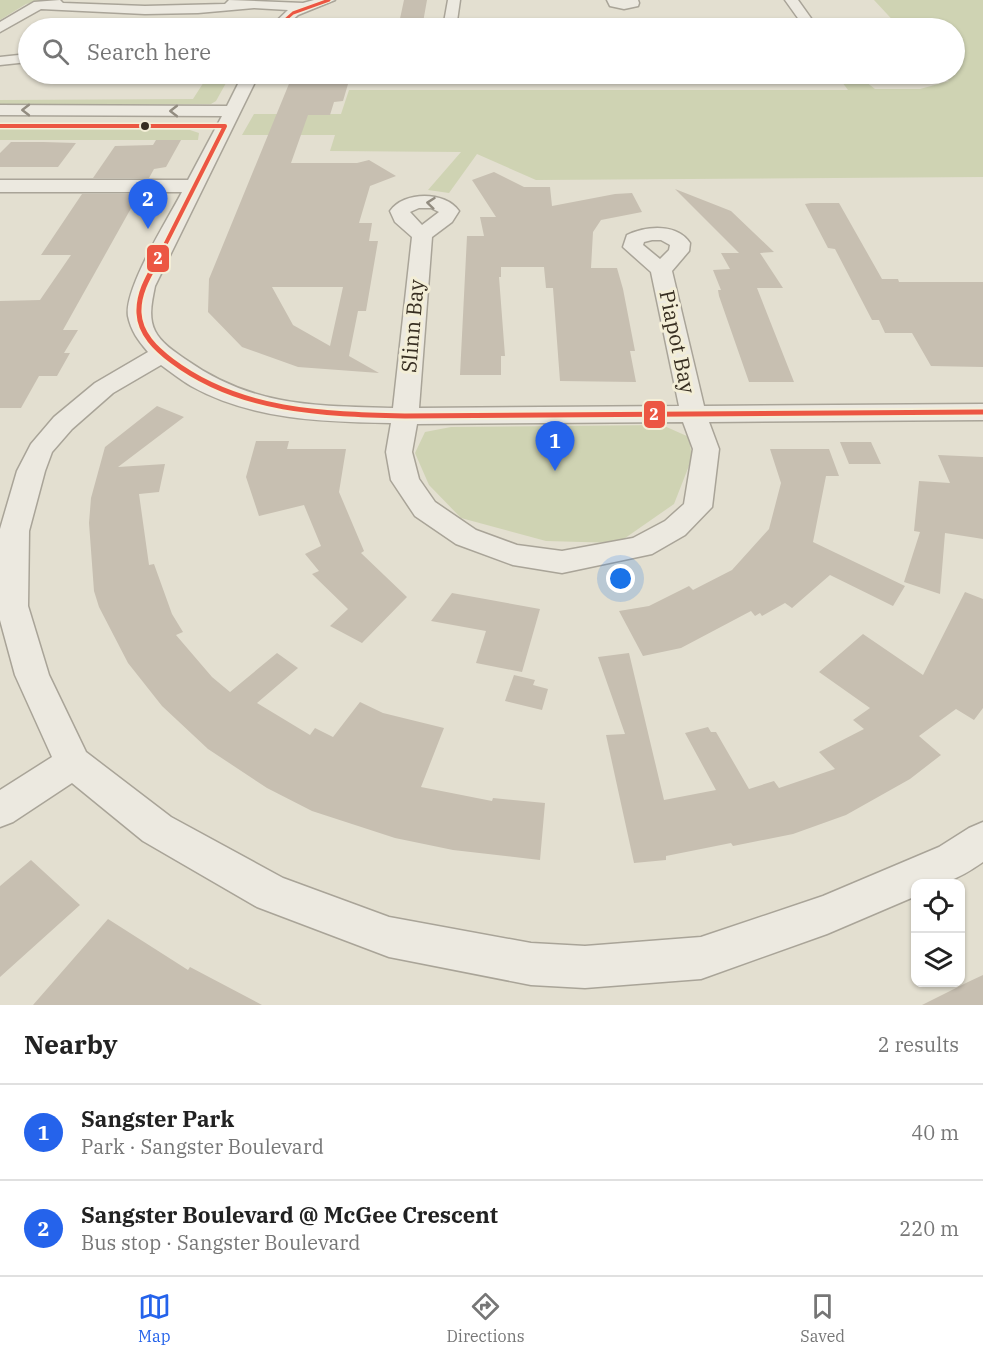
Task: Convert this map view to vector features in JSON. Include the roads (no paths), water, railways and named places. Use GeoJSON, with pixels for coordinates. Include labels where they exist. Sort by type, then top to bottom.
{"type":"FeatureCollection","features":[{"type":"Feature","properties":{"kind":"street"},"geometry":{"type":"LineString","coordinates":[[0,28],[39,5],[128,0]]}},
{"type":"Feature","properties":{"kind":"street"},"geometry":{"type":"LineString","coordinates":[[160,0],[302,7],[329,0]]}},
{"type":"Feature","properties":{"kind":"street"},"geometry":{"type":"LineString","coordinates":[[451,18],[454,0]]}},
{"type":"Feature","properties":{"kind":"street"},"geometry":{"type":"LineString","coordinates":[[613,0],[615,3],[624,5],[633,3],[632,0]]}},
{"type":"Feature","properties":{"kind":"street"},"geometry":{"type":"LineString","coordinates":[[791,0],[804,18]]}},
{"type":"Feature","properties":{"kind":"street"},"geometry":{"type":"LineString","coordinates":[[39,5],[134,10],[223,8],[251,5]]}},
{"type":"Feature","properties":{"kind":"street"},"geometry":{"type":"LineString","coordinates":[[286,18],[302,7]]}},
{"type":"Feature","properties":{"kind":"street"},"geometry":{"type":"LineString","coordinates":[[0,60],[18,59]]}},
{"type":"Feature","properties":{"kind":"street"},"geometry":{"type":"LineString","coordinates":[[0,66],[18,67]]}},
{"type":"Feature","properties":{"kind":"street"},"geometry":{"type":"LineString","coordinates":[[246,84],[144,286],[139,313],[144,333],[162,354],[200,381],[252,403],[321,414],[405,416],[983,412]]}},
{"type":"Feature","properties":{"kind":"street"},"geometry":{"type":"LineString","coordinates":[[0,110],[229,118]]}},
{"type":"Feature","properties":{"kind":"street"},"geometry":{"type":"LineString","coordinates":[[0,126],[229,118]]}},
{"type":"Feature","properties":{"kind":"street"},"geometry":{"type":"LineString","coordinates":[[0,186],[195,186]]}},
{"type":"Feature","properties":{"kind":"street","name":"Slinn Bay"},"geometry":{"type":"LineString","coordinates":[[422,235],[405,416],[399,452],[405,480],[425,509],[466,537],[513,555],[562,562],[641,547],[675,528],[698,507],[706,449],[693,413]]}},
{"type":"Feature","properties":{"kind":"street","name":"Piapot Bay"},"geometry":{"type":"LineString","coordinates":[[661,270],[693,413]]}},
{"type":"Feature","properties":{"kind":"street"},"geometry":{"type":"LineString","coordinates":[[162,354],[104,388],[63,423],[40,450],[31,471],[14,531],[12,606],[32,675],[73,763],[157,829],[272,893],[389,936],[531,964],[585,966],[701,957],[827,914],[953,860],[983,840]]}},
{"type":"Feature","properties":{"kind":"street"},"geometry":{"type":"LineString","coordinates":[[0,810],[73,763]]}},
{"type":"Feature","properties":{"kind":"place","name":"Sangster Boulevard @ McGee Crescent"},"geometry":{"type":"Point","coordinates":[148,229]}},
{"type":"Feature","properties":{"kind":"place","name":"Sangster Park"},"geometry":{"type":"Point","coordinates":[555,471]}}]}
